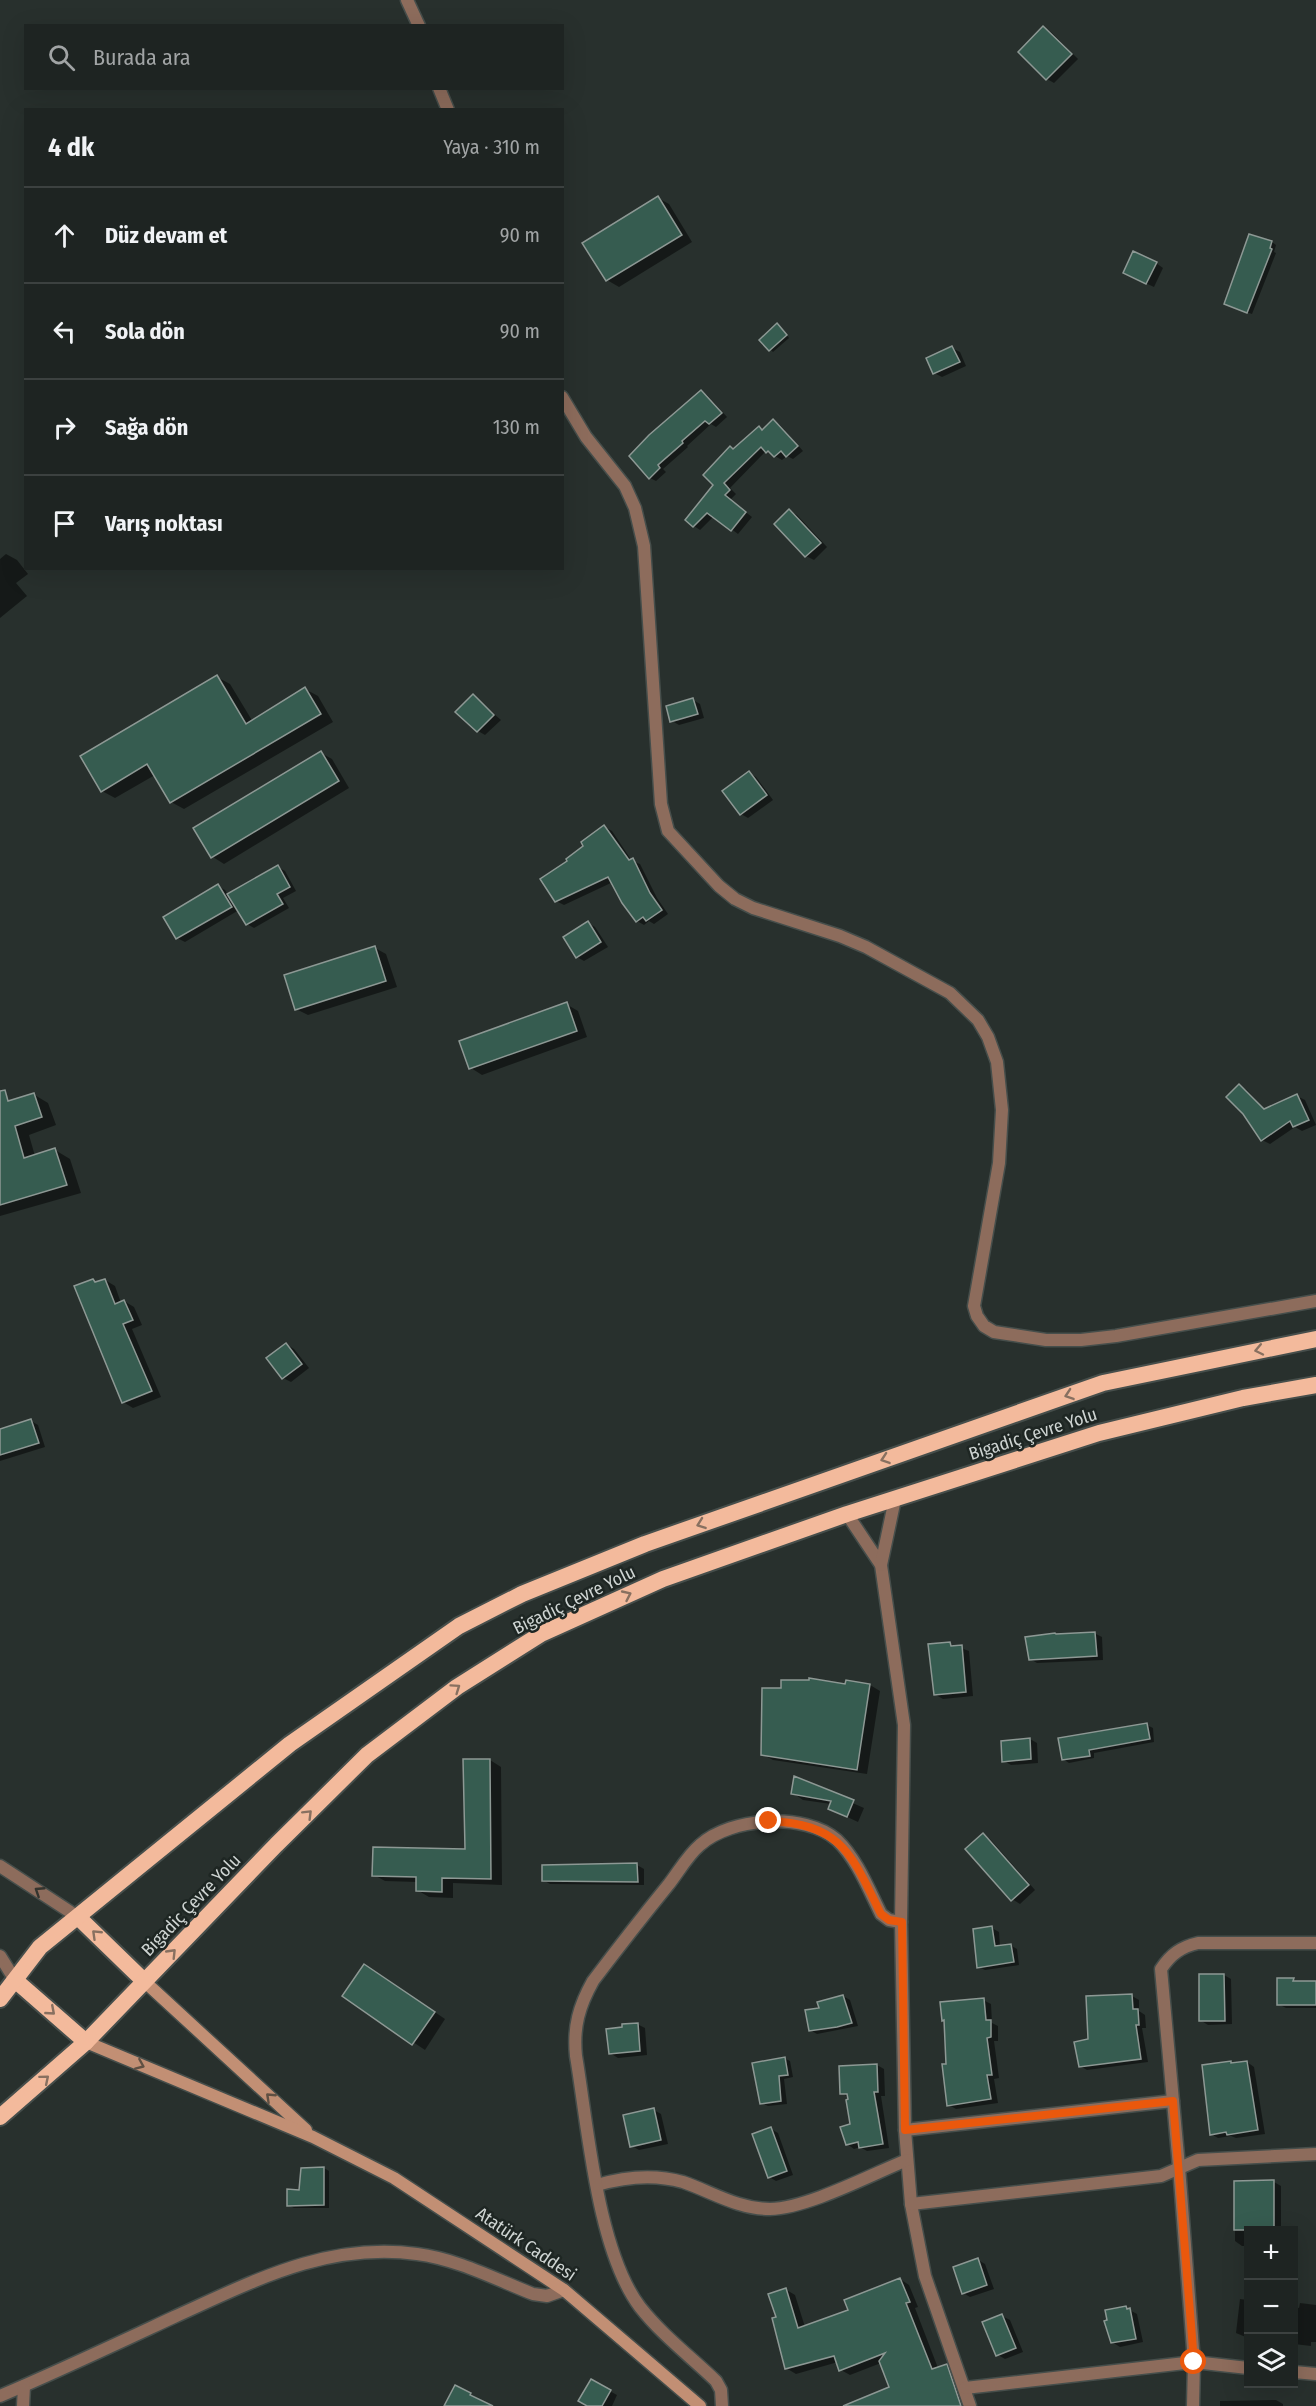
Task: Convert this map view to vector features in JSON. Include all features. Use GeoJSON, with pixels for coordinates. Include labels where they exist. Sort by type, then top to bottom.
{"type":"FeatureCollection","features":[{"type":"Feature","properties":{"kind":"highway","name":"Bigadiç Çevre Yolu"},"geometry":{"type":"LineString","coordinates":[[0,1998],[40,1947],[290,1744],[459,1626],[522,1594],[645,1544],[1103,1383],[1316,1339]]}},
{"type":"Feature","properties":{"kind":"highway","name":"Bigadiç Çevre Yolu"},"geometry":{"type":"LineString","coordinates":[[0,2117],[86,2042],[367,1755],[457,1687],[541,1634],[663,1579],[847,1514],[1098,1433],[1243,1398],[1316,1385]]}},
{"type":"Feature","properties":{"kind":"highway"},"geometry":{"type":"LineString","coordinates":[[78,1917],[144,1981]]}},
{"type":"Feature","properties":{"kind":"highway"},"geometry":{"type":"LineString","coordinates":[[15,1980],[86,2042]]}},
{"type":"Feature","properties":{"kind":"main road","name":"Atatürk Caddesi"},"geometry":{"type":"LineString","coordinates":[[144,1981],[314,2137]]}},
{"type":"Feature","properties":{"kind":"main road","name":"Atatürk Caddesi"},"geometry":{"type":"LineString","coordinates":[[86,2042],[314,2137],[394,2178],[564,2290],[700,2406]]}},
{"type":"Feature","properties":{"kind":"street"},"geometry":{"type":"LineString","coordinates":[[407,0],[418,24]]}},
{"type":"Feature","properties":{"kind":"street"},"geometry":{"type":"LineString","coordinates":[[440,90],[447,108]]}},
{"type":"Feature","properties":{"kind":"street"},"geometry":{"type":"LineString","coordinates":[[564,400],[586,436],[625,486],[641,527],[660,804],[668,831],[719,886],[735,899],[753,908],[840,936],[892,960],[950,993],[967,1007],[988,1037],[997,1062],[1001,1128],[999,1163],[974,1306],[984,1326],[994,1332],[1027,1339],[1081,1340],[1316,1301]]}},
{"type":"Feature","properties":{"kind":"street"},"geometry":{"type":"LineString","coordinates":[[895,1499],[881,1565],[904,1725],[902,1922],[905,2130],[910,2204],[925,2276],[970,2406]]}},
{"type":"Feature","properties":{"kind":"street"},"geometry":{"type":"LineString","coordinates":[[847,1514],[881,1565]]}},
{"type":"Feature","properties":{"kind":"street"},"geometry":{"type":"LineString","coordinates":[[722,2406],[721,2390],[717,2381],[651,2320],[630,2290],[608,2235],[597,2185],[574,2037],[581,2001],[593,1980],[700,1844],[724,1831],[751,1823],[786,1822],[820,1831],[835,1839],[849,1853],[881,1914],[889,1920],[902,1922]]}},
{"type":"Feature","properties":{"kind":"street"},"geometry":{"type":"LineString","coordinates":[[0,1866],[78,1917]]}},
{"type":"Feature","properties":{"kind":"street"},"geometry":{"type":"LineString","coordinates":[[1193,2406],[1194,2362],[1161,1969],[1168,1958],[1186,1946],[1198,1943],[1316,1943]]}},
{"type":"Feature","properties":{"kind":"street"},"geometry":{"type":"LineString","coordinates":[[0,1956],[15,1980]]}},
{"type":"Feature","properties":{"kind":"street"},"geometry":{"type":"LineString","coordinates":[[905,2130],[1173,2101]]}},
{"type":"Feature","properties":{"kind":"street"},"geometry":{"type":"LineString","coordinates":[[910,2204],[1161,2176],[1198,2160],[1316,2154]]}},
{"type":"Feature","properties":{"kind":"street"},"geometry":{"type":"LineString","coordinates":[[597,2185],[632,2178],[666,2179],[682,2182],[731,2202],[770,2209],[800,2204],[907,2160]]}},
{"type":"Feature","properties":{"kind":"street"},"geometry":{"type":"LineString","coordinates":[[0,2396],[256,2280],[307,2261],[379,2252],[416,2254],[442,2258],[533,2294],[546,2296],[564,2290]]}},
{"type":"Feature","properties":{"kind":"street"},"geometry":{"type":"LineString","coordinates":[[965,2388],[1194,2362],[1244,2368]]}},
{"type":"Feature","properties":{"kind":"street"},"geometry":{"type":"LineString","coordinates":[[1298,2372],[1316,2374]]}},
{"type":"Feature","properties":{"kind":"street"},"geometry":{"type":"LineString","coordinates":[[22,2406],[24,2386]]}},
{"type":"Feature","properties":{"kind":"building"},"geometry":{"type":"Polygon","coordinates":[[[1043,26],[1072,54],[1046,80],[1018,52],[1043,26]]]}},
{"type":"Feature","properties":{"kind":"building"},"geometry":{"type":"Polygon","coordinates":[[[658,196],[682,235],[606,281],[582,243],[658,196]]]}},
{"type":"Feature","properties":{"kind":"building"},"geometry":{"type":"Polygon","coordinates":[[[1249,234],[1272,241],[1270,248],[1272,249],[1247,313],[1224,304],[1249,234]]]}},
{"type":"Feature","properties":{"kind":"building"},"geometry":{"type":"Polygon","coordinates":[[[1133,251],[1157,262],[1146,284],[1123,273],[1133,251]]]}},
{"type":"Feature","properties":{"kind":"building"},"geometry":{"type":"Polygon","coordinates":[[[777,323],[787,335],[769,351],[759,340],[777,323]]]}},
{"type":"Feature","properties":{"kind":"building"},"geometry":{"type":"Polygon","coordinates":[[[952,346],[960,362],[933,374],[926,358],[952,346]]]}},
{"type":"Feature","properties":{"kind":"building"},"geometry":{"type":"Polygon","coordinates":[[[701,390],[722,413],[709,424],[705,421],[682,441],[683,443],[658,465],[660,468],[649,479],[629,456],[649,435],[701,390]]]}},
{"type":"Feature","properties":{"kind":"building"},"geometry":{"type":"Polygon","coordinates":[[[773,419],[798,446],[786,457],[781,451],[774,457],[761,447],[724,483],[730,490],[725,495],[746,512],[731,531],[707,513],[693,527],[685,520],[713,485],[703,475],[730,446],[733,449],[759,426],[762,430],[773,419]]]}},
{"type":"Feature","properties":{"kind":"building"},"geometry":{"type":"Polygon","coordinates":[[[789,509],[821,543],[805,557],[774,524],[789,509]]]}},
{"type":"Feature","properties":{"kind":"building"},"geometry":{"type":"Polygon","coordinates":[[[217,675],[246,724],[305,687],[321,714],[170,803],[147,764],[101,792],[80,756],[217,675]]]}},
{"type":"Feature","properties":{"kind":"building"},"geometry":{"type":"Polygon","coordinates":[[[473,694],[494,715],[477,732],[455,712],[473,694]]]}},
{"type":"Feature","properties":{"kind":"building"},"geometry":{"type":"Polygon","coordinates":[[[693,698],[698,714],[670,722],[666,706],[693,698]]]}},
{"type":"Feature","properties":{"kind":"building"},"geometry":{"type":"Polygon","coordinates":[[[321,751],[339,781],[211,858],[193,828],[321,751]]]}},
{"type":"Feature","properties":{"kind":"building"},"geometry":{"type":"Polygon","coordinates":[[[749,771],[767,795],[740,815],[722,791],[749,771]]]}},
{"type":"Feature","properties":{"kind":"building"},"geometry":{"type":"Polygon","coordinates":[[[604,825],[629,860],[633,858],[650,893],[662,910],[646,921],[643,917],[636,922],[622,903],[608,877],[555,902],[540,879],[567,861],[566,859],[583,846],[581,842],[604,825]]]}},
{"type":"Feature","properties":{"kind":"building"},"geometry":{"type":"Polygon","coordinates":[[[278,865],[290,887],[277,894],[283,904],[246,925],[227,894],[278,865]]]}},
{"type":"Feature","properties":{"kind":"building"},"geometry":{"type":"Polygon","coordinates":[[[218,884],[232,907],[176,939],[163,917],[218,884]]]}},
{"type":"Feature","properties":{"kind":"building"},"geometry":{"type":"Polygon","coordinates":[[[588,921],[601,942],[576,958],[563,937],[588,921]]]}},
{"type":"Feature","properties":{"kind":"building"},"geometry":{"type":"Polygon","coordinates":[[[375,946],[386,981],[295,1010],[284,975],[375,946]]]}},
{"type":"Feature","properties":{"kind":"building"},"geometry":{"type":"Polygon","coordinates":[[[567,1002],[577,1031],[469,1069],[459,1041],[567,1002]]]}},
{"type":"Feature","properties":{"kind":"building"},"geometry":{"type":"Polygon","coordinates":[[[1239,1084],[1264,1109],[1297,1094],[1309,1120],[1293,1127],[1290,1121],[1261,1141],[1243,1114],[1226,1097],[1239,1084]]]}},
{"type":"Feature","properties":{"kind":"building"},"geometry":{"type":"Polygon","coordinates":[[[5,1090],[8,1101],[34,1093],[42,1117],[15,1126],[24,1158],[55,1148],[67,1185],[0,1205],[0,1091],[5,1090]]]}},
{"type":"Feature","properties":{"kind":"building"},"geometry":{"type":"Polygon","coordinates":[[[93,1279],[95,1282],[105,1279],[115,1304],[124,1300],[133,1320],[123,1324],[152,1391],[122,1403],[74,1286],[93,1279]]]}},
{"type":"Feature","properties":{"kind":"building"},"geometry":{"type":"Polygon","coordinates":[[[286,1343],[302,1364],[282,1379],[266,1358],[286,1343]]]}},
{"type":"Feature","properties":{"kind":"building"},"geometry":{"type":"Polygon","coordinates":[[[31,1419],[39,1443],[0,1455],[0,1429],[31,1419]]]}},
{"type":"Feature","properties":{"kind":"building"},"geometry":{"type":"Polygon","coordinates":[[[1095,1632],[1097,1656],[1029,1660],[1025,1637],[1055,1633],[1095,1632]]]}},
{"type":"Feature","properties":{"kind":"building"},"geometry":{"type":"Polygon","coordinates":[[[950,1642],[951,1646],[962,1645],[966,1692],[934,1695],[928,1644],[950,1642]]]}},
{"type":"Feature","properties":{"kind":"building"},"geometry":{"type":"Polygon","coordinates":[[[809,1678],[845,1684],[846,1680],[870,1684],[857,1770],[761,1755],[762,1688],[781,1688],[781,1680],[809,1680],[809,1678]]]}},
{"type":"Feature","properties":{"kind":"building"},"geometry":{"type":"Polygon","coordinates":[[[1147,1723],[1150,1739],[1089,1750],[1090,1756],[1062,1760],[1058,1738],[1147,1723]]]}},
{"type":"Feature","properties":{"kind":"building"},"geometry":{"type":"Polygon","coordinates":[[[1030,1738],[1031,1759],[1002,1762],[1001,1741],[1030,1738]]]}},
{"type":"Feature","properties":{"kind":"building"},"geometry":{"type":"Polygon","coordinates":[[[463,1759],[490,1759],[491,1879],[442,1878],[442,1892],[416,1891],[416,1877],[372,1876],[373,1847],[465,1849],[463,1759]]]}},
{"type":"Feature","properties":{"kind":"building"},"geometry":{"type":"Polygon","coordinates":[[[794,1776],[854,1800],[847,1817],[828,1809],[831,1801],[791,1794],[794,1776]]]}},
{"type":"Feature","properties":{"kind":"building"},"geometry":{"type":"Polygon","coordinates":[[[983,1833],[1029,1885],[1011,1901],[965,1849],[983,1833]]]}},
{"type":"Feature","properties":{"kind":"building"},"geometry":{"type":"Polygon","coordinates":[[[637,1863],[638,1882],[542,1881],[542,1865],[637,1863]]]}},
{"type":"Feature","properties":{"kind":"building"},"geometry":{"type":"Polygon","coordinates":[[[992,1926],[995,1946],[1011,1944],[1014,1962],[977,1968],[973,1929],[992,1926]]]}},
{"type":"Feature","properties":{"kind":"building"},"geometry":{"type":"Polygon","coordinates":[[[364,1964],[435,2012],[412,2045],[342,1996],[364,1964]]]}},
{"type":"Feature","properties":{"kind":"building"},"geometry":{"type":"Polygon","coordinates":[[[1199,1974],[1224,1974],[1225,2021],[1199,2021],[1199,1974]]]}},
{"type":"Feature","properties":{"kind":"building"},"geometry":{"type":"Polygon","coordinates":[[[1277,1978],[1316,1981],[1316,2005],[1277,2005],[1277,1978]]]}},
{"type":"Feature","properties":{"kind":"building"},"geometry":{"type":"Polygon","coordinates":[[[1132,1994],[1133,2009],[1138,2009],[1139,2025],[1136,2025],[1141,2059],[1079,2067],[1074,2042],[1088,2039],[1086,1996],[1132,1994]]]}},
{"type":"Feature","properties":{"kind":"building"},"geometry":{"type":"Polygon","coordinates":[[[843,1995],[852,2023],[809,2031],[805,2010],[819,2008],[817,2002],[843,1995]]]}},
{"type":"Feature","properties":{"kind":"building"},"geometry":{"type":"Polygon","coordinates":[[[984,1998],[986,2020],[991,2020],[991,2037],[987,2038],[992,2075],[987,2075],[991,2099],[947,2106],[942,2064],[946,2064],[944,2020],[942,2021],[940,2002],[984,1998]]]}},
{"type":"Feature","properties":{"kind":"building"},"geometry":{"type":"Polygon","coordinates":[[[638,2023],[640,2051],[609,2054],[606,2029],[622,2027],[622,2024],[638,2023]]]}},
{"type":"Feature","properties":{"kind":"building"},"geometry":{"type":"Polygon","coordinates":[[[785,2057],[788,2075],[779,2076],[781,2101],[760,2104],[752,2063],[785,2057]]]}},
{"type":"Feature","properties":{"kind":"building"},"geometry":{"type":"Polygon","coordinates":[[[1231,2061],[1231,2063],[1247,2061],[1258,2130],[1210,2135],[1202,2065],[1231,2061]]]}},
{"type":"Feature","properties":{"kind":"building"},"geometry":{"type":"Polygon","coordinates":[[[877,2064],[878,2092],[874,2092],[883,2144],[859,2148],[858,2142],[846,2145],[840,2127],[850,2124],[846,2100],[848,2099],[847,2094],[840,2094],[839,2066],[877,2064]]]}},
{"type":"Feature","properties":{"kind":"building"},"geometry":{"type":"Polygon","coordinates":[[[654,2108],[661,2140],[630,2147],[623,2115],[654,2108]]]}},
{"type":"Feature","properties":{"kind":"building"},"geometry":{"type":"Polygon","coordinates":[[[771,2127],[787,2171],[768,2178],[752,2134],[771,2127]]]}},
{"type":"Feature","properties":{"kind":"building"},"geometry":{"type":"Polygon","coordinates":[[[324,2167],[324,2205],[287,2206],[287,2189],[299,2190],[301,2168],[324,2167]]]}},
{"type":"Feature","properties":{"kind":"building"},"geometry":{"type":"Polygon","coordinates":[[[1274,2180],[1274,2226],[1244,2226],[1244,2230],[1234,2230],[1234,2181],[1274,2180]]]}},
{"type":"Feature","properties":{"kind":"building"},"geometry":{"type":"Polygon","coordinates":[[[978,2258],[987,2285],[962,2294],[953,2267],[978,2258]]]}},
{"type":"Feature","properties":{"kind":"building"},"geometry":{"type":"Polygon","coordinates":[[[900,2278],[910,2302],[906,2303],[932,2369],[947,2364],[961,2406],[843,2406],[889,2387],[879,2361],[885,2353],[839,2371],[834,2356],[785,2369],[772,2318],[776,2317],[768,2294],[786,2288],[798,2328],[848,2310],[844,2300],[900,2278]]]}},
{"type":"Feature","properties":{"kind":"building"},"geometry":{"type":"Polygon","coordinates":[[[1126,2306],[1127,2309],[1130,2308],[1136,2339],[1111,2343],[1104,2321],[1107,2320],[1105,2310],[1126,2306]]]}},
{"type":"Feature","properties":{"kind":"building"},"geometry":{"type":"Polygon","coordinates":[[[1002,2314],[1016,2348],[996,2356],[982,2322],[1002,2314]]]}},
{"type":"Feature","properties":{"kind":"building"},"geometry":{"type":"Polygon","coordinates":[[[591,2379],[611,2390],[602,2406],[587,2406],[578,2401],[591,2379]]]}},
{"type":"Feature","properties":{"kind":"building"},"geometry":{"type":"Polygon","coordinates":[[[455,2385],[471,2393],[470,2395],[493,2406],[444,2406],[455,2385]]]}},
{"type":"Feature","properties":{"kind":"route"},"geometry":{"type":"LineString","coordinates":[[769,1821],[803,1825],[835,1839],[849,1853],[881,1914],[889,1920],[902,1922],[905,2130],[1173,2101],[1194,2362]]}}]}
